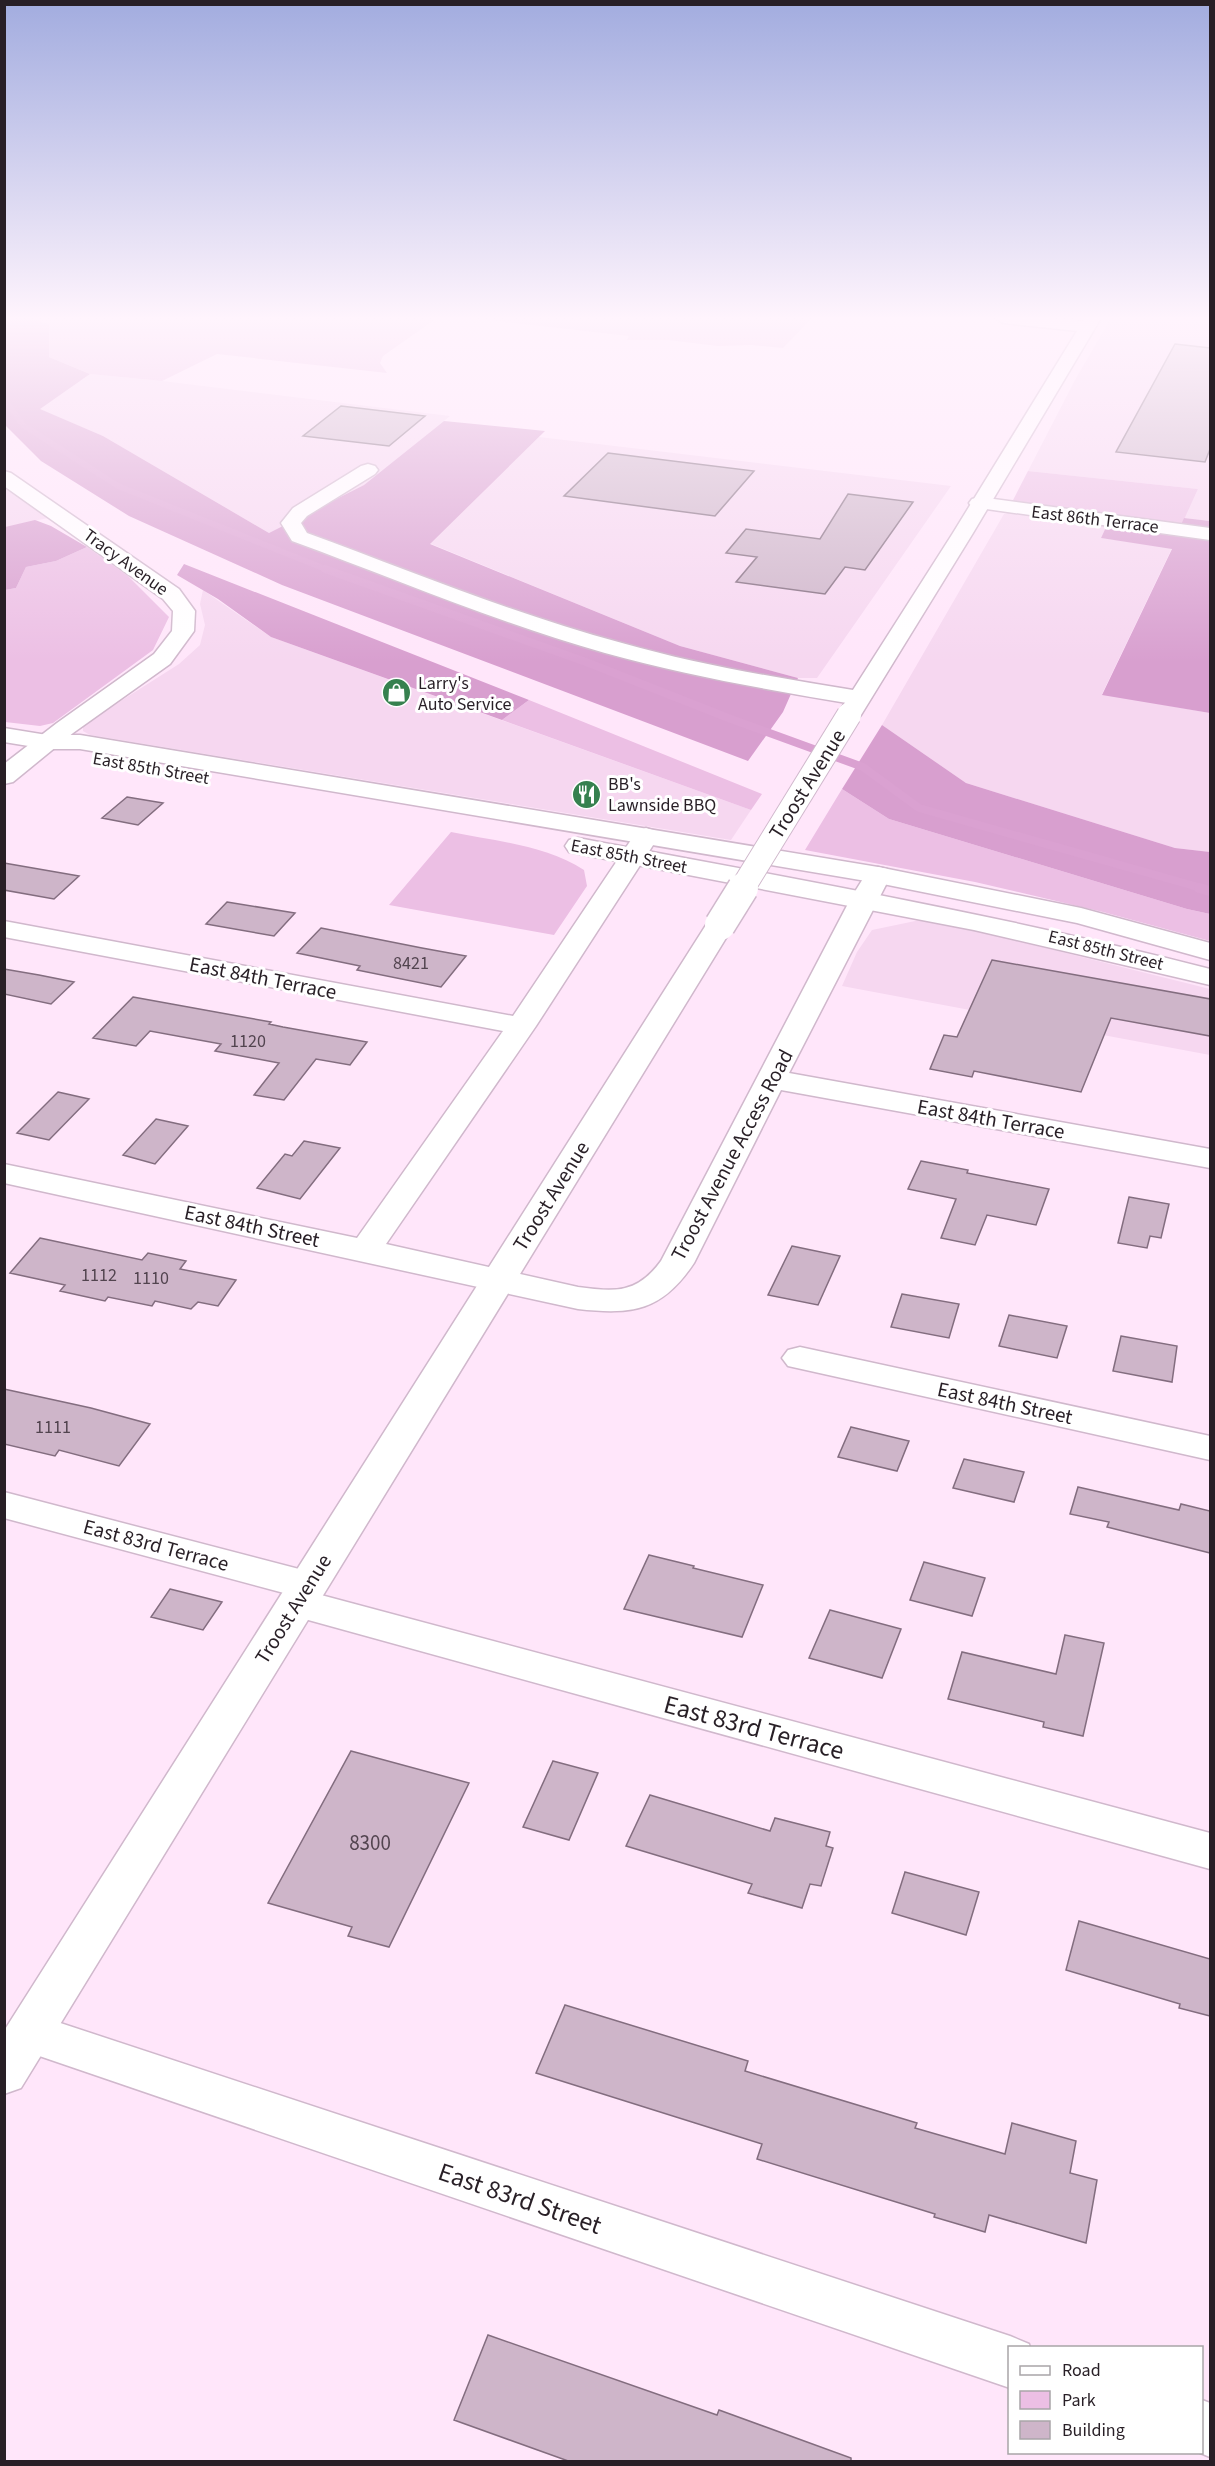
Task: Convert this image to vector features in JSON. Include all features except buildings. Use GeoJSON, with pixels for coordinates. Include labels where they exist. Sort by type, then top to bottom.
{"type":"FeatureCollection","features":[{"type":"Feature","properties":{"kind":"street","name":"Troost Avenue"},"geometry":{"type":"LineString","coordinates":[[17,2053],[720,925],[1023,433]]}},
{"type":"Feature","properties":{"kind":"street"},"geometry":{"type":"LineString","coordinates":[[368,470],[300,512],[291,523],[299,537],[555,630],[612,647],[854,707]]}},
{"type":"Feature","properties":{"kind":"street","name":"Tracy Avenue"},"geometry":{"type":"LineString","coordinates":[[4,477],[171,594],[184,610],[183,631],[162,659],[47,742],[4,777]]}},
{"type":"Feature","properties":{"kind":"street","name":"East 86th Terrace"},"geometry":{"type":"LineString","coordinates":[[980,503],[1210,534]]}},
{"type":"Feature","properties":{"kind":"street","name":"East 85th Street"},"geometry":{"type":"LineString","coordinates":[[4,735],[47,742],[68,753],[871,886],[1081,916],[1210,951]]}},
{"type":"Feature","properties":{"kind":"street"},"geometry":{"type":"LineString","coordinates":[[364,1250],[521,1026],[639,847]]}},
{"type":"Feature","properties":{"kind":"street","name":"East 85th Street"},"geometry":{"type":"LineString","coordinates":[[871,886],[1001,926],[1210,977]]}},
{"type":"Feature","properties":{"kind":"street","name":"Troost Avenue Access Road"},"geometry":{"type":"LineString","coordinates":[[498,1281],[578,1298],[606,1301],[634,1298],[657,1287],[677,1263],[871,886]]}},
{"type":"Feature","properties":{"kind":"street","name":"East 84th Terrace"},"geometry":{"type":"LineString","coordinates":[[4,929],[521,1026]]}},
{"type":"Feature","properties":{"kind":"street","name":"East 84th Terrace"},"geometry":{"type":"LineString","coordinates":[[772,1079],[1210,1159]]}},
{"type":"Feature","properties":{"kind":"street","name":"East 84th Street"},"geometry":{"type":"LineString","coordinates":[[4,1173],[498,1281]]}},
{"type":"Feature","properties":{"kind":"street","name":"East 84th Street"},"geometry":{"type":"LineString","coordinates":[[800,1358],[1210,1448]]}},
{"type":"Feature","properties":{"kind":"street","name":"East 83rd Terrace"},"geometry":{"type":"LineString","coordinates":[[4,1505],[302,1594],[1210,1851]]}},
{"type":"Feature","properties":{"kind":"street","name":"East 83rd Street"},"geometry":{"type":"LineString","coordinates":[[17,2053],[1008,2361]]}},
{"type":"Feature","properties":{"kind":"shaded area"},"geometry":{"type":"Polygon","coordinates":[[[13,433],[96,433],[269,533],[364,485],[429,433],[543,433],[430,544],[680,646],[798,678],[783,712],[748,761],[282,585],[129,516],[41,461],[13,433]]]}},
{"type":"Feature","properties":{"kind":"shaded area"},"geometry":{"type":"Polygon","coordinates":[[[96,433],[429,433],[364,485],[269,533],[96,433]]]}},
{"type":"Feature","properties":{"kind":"shaded area"},"geometry":{"type":"Polygon","coordinates":[[[1048,433],[1210,433],[1210,521],[1184,518],[1198,489],[1028,471],[1048,433]]]}},
{"type":"Feature","properties":{"kind":"shaded area"},"geometry":{"type":"Polygon","coordinates":[[[539,437],[951,486],[817,678],[798,678],[680,646],[429,543],[539,437]]]}},
{"type":"Feature","properties":{"kind":"shaded area"},"geometry":{"type":"Polygon","coordinates":[[[4,488],[48,518],[5,527],[4,488]]]}},
{"type":"Feature","properties":{"kind":"shaded area"},"geometry":{"type":"Polygon","coordinates":[[[1014,512],[1107,525],[1101,538],[1172,548],[1102,694],[1210,713],[1210,852],[1175,848],[966,783],[882,725],[1004,514],[1014,512]]]}},
{"type":"Feature","properties":{"kind":"shaded area"},"geometry":{"type":"Polygon","coordinates":[[[1184,518],[1210,521],[1210,713],[1102,695],[1172,549],[1101,538],[1107,525],[1177,534],[1184,518]]]}},
{"type":"Feature","properties":{"kind":"shaded area"},"geometry":{"type":"Polygon","coordinates":[[[35,520],[51,526],[87,547],[56,561],[26,567],[16,588],[5,590],[5,527],[35,520]]]}},
{"type":"Feature","properties":{"kind":"shaded area"},"geometry":{"type":"Polygon","coordinates":[[[184,564],[529,700],[502,720],[271,637],[218,599],[177,575],[184,564]]]}},
{"type":"Feature","properties":{"kind":"shaded area"},"geometry":{"type":"Polygon","coordinates":[[[203,590],[271,637],[751,810],[731,840],[90,735],[83,731],[83,725],[179,664],[200,645],[205,625],[200,604],[203,590]]]}},
{"type":"Feature","properties":{"kind":"shaded area"},"geometry":{"type":"Polygon","coordinates":[[[882,725],[966,783],[1175,848],[1210,852],[1210,914],[889,819],[842,789],[882,725]]]}},
{"type":"Feature","properties":{"kind":"shaded area"},"geometry":{"type":"Polygon","coordinates":[[[920,920],[966,928],[1210,989],[1210,1055],[842,986],[857,952],[872,930],[920,920]]]}},
{"type":"Feature","properties":{"kind":"green space"},"geometry":{"type":"Polygon","coordinates":[[[1028,471],[1198,489],[1181,526],[1011,504],[1028,471]]]}},
{"type":"Feature","properties":{"kind":"green space"},"geometry":{"type":"Polygon","coordinates":[[[87,547],[128,576],[169,617],[153,650],[53,723],[40,726],[5,722],[5,590],[16,588],[26,567],[56,561],[87,547]]]}},
{"type":"Feature","properties":{"kind":"green space"},"geometry":{"type":"Polygon","coordinates":[[[529,700],[762,794],[751,810],[502,720],[529,700]]]}},
{"type":"Feature","properties":{"kind":"green space"},"geometry":{"type":"Polygon","coordinates":[[[842,789],[889,819],[1210,914],[1210,941],[1103,912],[975,882],[805,850],[842,789]]]}},
{"type":"Feature","properties":{"kind":"green space"},"geometry":{"type":"Polygon","coordinates":[[[451,832],[519,845],[553,855],[584,870],[587,886],[554,935],[389,905],[451,832]]]}},
{"type":"Feature","properties":{"kind":"waterway"},"geometry":{"type":"LineString","coordinates":[[36,433],[118,486],[328,570]]}},
{"type":"Feature","properties":{"kind":"waterway"},"geometry":{"type":"LineString","coordinates":[[325,569],[586,662],[731,719],[863,767],[919,808],[1205,889]]}},
{"type":"Feature","properties":{"kind":"waterway"},"geometry":{"type":"LineString","coordinates":[[1199,888],[1210,891]]}},
{"type":"Feature","properties":{"kind":"place","name":"Larry's Auto Service"},"geometry":{"type":"Point","coordinates":[397,693]}},
{"type":"Feature","properties":{"kind":"place","name":"BB's Lawnside BBQ"},"geometry":{"type":"Point","coordinates":[587,794]}}]}
